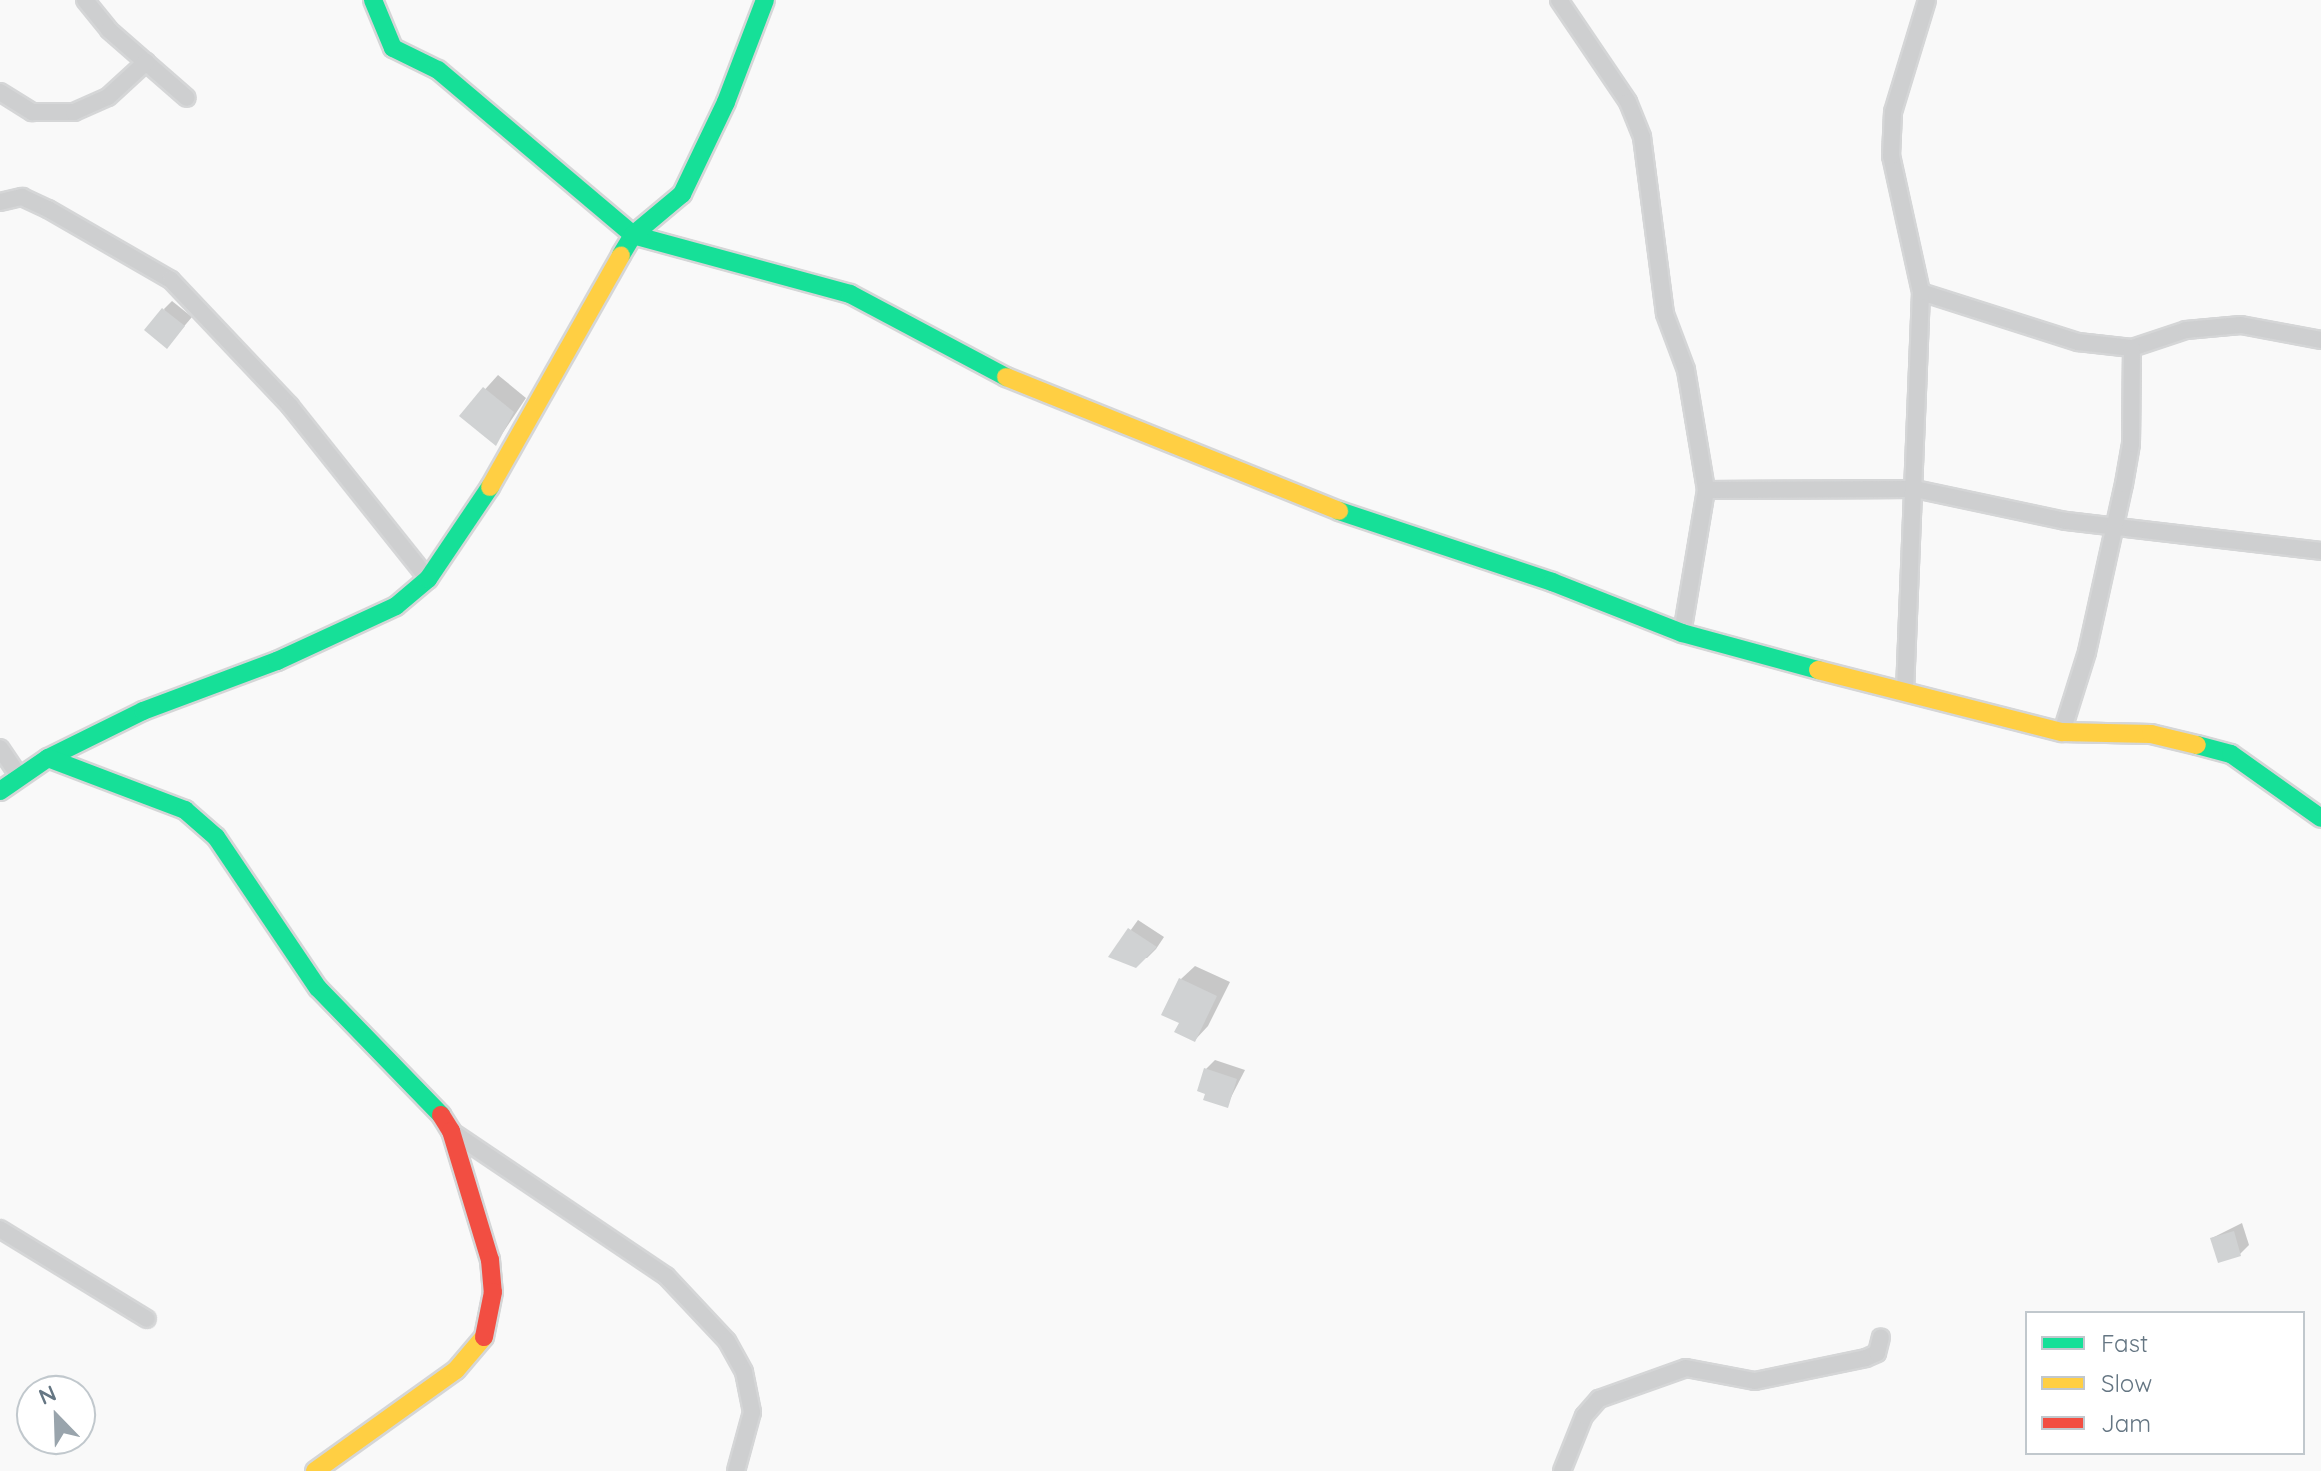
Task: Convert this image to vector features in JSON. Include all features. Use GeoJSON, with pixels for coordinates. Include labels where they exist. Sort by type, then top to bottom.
{"type":"FeatureCollection","features":[{"type":"Feature","properties":{"kind":"street"},"geometry":{"type":"LineString","coordinates":[[85,0],[146,62],[187,98]]}},
{"type":"Feature","properties":{"kind":"street"},"geometry":{"type":"LineString","coordinates":[[373,0],[382,31],[393,48],[438,70],[633,235],[850,294],[1019,384],[1218,459],[1381,529],[1552,582],[1682,633],[2062,732],[2151,734],[2231,754],[2321,818]]}},
{"type":"Feature","properties":{"kind":"street"},"geometry":{"type":"LineString","coordinates":[[0,791],[18,775],[48,758],[143,711],[277,661],[396,606],[428,579],[488,491],[574,330],[633,235],[682,194],[720,115],[765,0]]}},
{"type":"Feature","properties":{"kind":"street"},"geometry":{"type":"LineString","coordinates":[[1559,0],[1628,102],[1642,137],[1665,314],[1686,370],[1706,490],[1682,633]]}},
{"type":"Feature","properties":{"kind":"street"},"geometry":{"type":"LineString","coordinates":[[1905,691],[1921,292],[1891,156],[1893,112],[1927,0]]}},
{"type":"Feature","properties":{"kind":"street"},"geometry":{"type":"LineString","coordinates":[[0,92],[32,112],[74,112],[108,97],[146,62]]}},
{"type":"Feature","properties":{"kind":"street"},"geometry":{"type":"LineString","coordinates":[[0,202],[22,197],[171,280],[290,406],[428,579]]}},
{"type":"Feature","properties":{"kind":"street"},"geometry":{"type":"LineString","coordinates":[[1921,292],[2078,342],[2132,348],[2186,330],[2241,325],[2321,340]]}},
{"type":"Feature","properties":{"kind":"street"},"geometry":{"type":"LineString","coordinates":[[2062,732],[2087,652],[2116,527],[2131,444],[2132,348]]}},
{"type":"Feature","properties":{"kind":"street"},"geometry":{"type":"LineString","coordinates":[[1706,490],[1915,489],[2116,527],[2321,551]]}},
{"type":"Feature","properties":{"kind":"street"},"geometry":{"type":"LineString","coordinates":[[0,748],[18,775]]}},
{"type":"Feature","properties":{"kind":"street"},"geometry":{"type":"LineString","coordinates":[[48,758],[185,810],[216,837],[318,988],[430,1099],[451,1131],[490,1260],[493,1292],[483,1341],[456,1370],[315,1471]]}},
{"type":"Feature","properties":{"kind":"street"},"geometry":{"type":"LineString","coordinates":[[451,1131],[666,1276],[727,1341],[744,1372],[752,1412],[736,1471]]}},
{"type":"Feature","properties":{"kind":"street"},"geometry":{"type":"LineString","coordinates":[[0,1229],[147,1319]]}},
{"type":"Feature","properties":{"kind":"street"},"geometry":{"type":"LineString","coordinates":[[1562,1471],[1584,1416],[1599,1399],[1686,1368],[1755,1381],[1866,1358],[1877,1353],[1881,1337]]}},
{"type":"Feature","properties":{"kind":"building"},"geometry":{"type":"Polygon","coordinates":[[[162,308],[185,326],[167,349],[144,330],[162,308]]]}},
{"type":"Feature","properties":{"kind":"building"},"geometry":{"type":"Polygon","coordinates":[[[483,387],[514,412],[496,446],[459,416],[483,387]]]}},
{"type":"Feature","properties":{"kind":"building"},"geometry":{"type":"Polygon","coordinates":[[[1128,928],[1157,947],[1136,968],[1108,957],[1128,928]]]}},
{"type":"Feature","properties":{"kind":"building"},"geometry":{"type":"Polygon","coordinates":[[[1179,978],[1217,996],[1195,1042],[1174,1032],[1179,1023],[1161,1015],[1179,978]]]}},
{"type":"Feature","properties":{"kind":"building"},"geometry":{"type":"Polygon","coordinates":[[[1204,1068],[1237,1079],[1228,1108],[1203,1100],[1205,1094],[1197,1091],[1204,1068]]]}},
{"type":"Feature","properties":{"kind":"building"},"geometry":{"type":"Polygon","coordinates":[[[2234,1231],[2241,1256],[2218,1263],[2210,1238],[2234,1231]]]}},
{"type":"Feature","properties":{"kind":"traffic: fast"},"geometry":{"type":"LineString","coordinates":[[373,0],[393,48],[438,70],[633,235],[850,294],[1006,377]]}},
{"type":"Feature","properties":{"kind":"traffic: fast"},"geometry":{"type":"LineString","coordinates":[[621,255],[633,235],[682,194],[726,102],[765,0]]}},
{"type":"Feature","properties":{"kind":"traffic: fast"},"geometry":{"type":"LineString","coordinates":[[48,758],[143,711],[277,661],[396,606],[428,579],[490,487]]}},
{"type":"Feature","properties":{"kind":"traffic: fast"},"geometry":{"type":"LineString","coordinates":[[1339,511],[1552,582],[1682,633],[1818,670]]}},
{"type":"Feature","properties":{"kind":"traffic: fast"},"geometry":{"type":"LineString","coordinates":[[2197,745],[2231,754],[2321,818]]}},
{"type":"Feature","properties":{"kind":"traffic: fast"},"geometry":{"type":"LineString","coordinates":[[0,791],[48,758],[185,810],[216,837],[318,988],[441,1115]]}},
{"type":"Feature","properties":{"kind":"traffic: slow"},"geometry":{"type":"LineString","coordinates":[[490,487],[621,255]]}},
{"type":"Feature","properties":{"kind":"traffic: slow"},"geometry":{"type":"LineString","coordinates":[[1006,377],[1339,511]]}},
{"type":"Feature","properties":{"kind":"traffic: slow"},"geometry":{"type":"LineString","coordinates":[[1818,670],[2062,732],[2151,734],[2197,745]]}},
{"type":"Feature","properties":{"kind":"traffic: slow"},"geometry":{"type":"LineString","coordinates":[[315,1471],[456,1370],[484,1337]]}},
{"type":"Feature","properties":{"kind":"traffic: jam"},"geometry":{"type":"LineString","coordinates":[[441,1115],[451,1131],[490,1260],[493,1292],[484,1337]]}}]}
